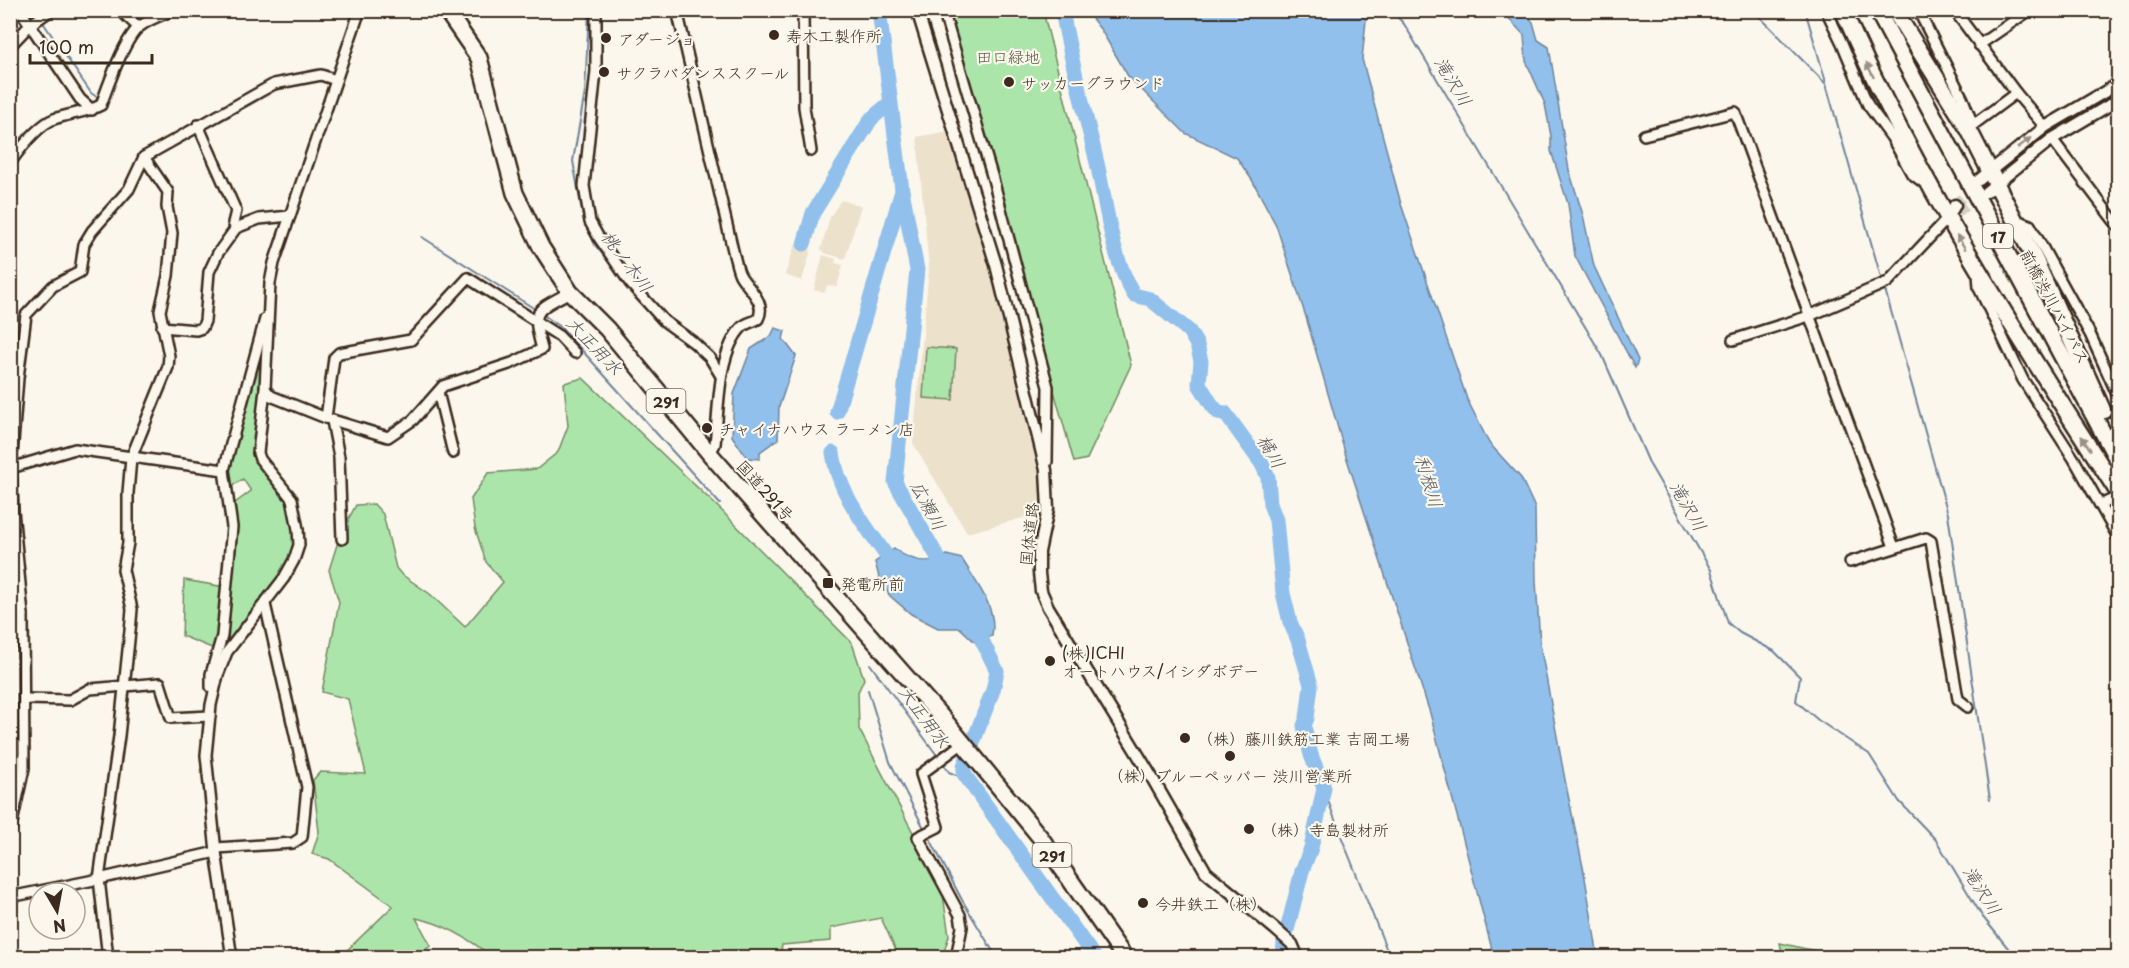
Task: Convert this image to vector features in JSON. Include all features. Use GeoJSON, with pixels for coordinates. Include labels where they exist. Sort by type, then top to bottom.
{"type":"FeatureCollection","features":[{"type":"Feature","properties":{"kind":"highway","name":"国道291号"},"geometry":{"type":"LineString","coordinates":[[446,10],[479,58],[515,193],[541,248],[570,292],[607,329],[710,454],[967,748],[1040,837],[1125,957]]}},
{"type":"Feature","properties":{"kind":"highway"},"geometry":{"type":"LineString","coordinates":[[1843,10],[1885,102],[1930,188],[1954,212],[1977,268],[2115,495]]}},
{"type":"Feature","properties":{"kind":"highway","name":"前橋渋川バイパス"},"geometry":{"type":"LineString","coordinates":[[1877,10],[2118,461]]}},
{"type":"Feature","properties":{"kind":"highway"},"geometry":{"type":"LineString","coordinates":[[1894,10],[1971,128],[1988,182],[2014,219],[2037,264],[2118,445]]}},
{"type":"Feature","properties":{"kind":"street"},"geometry":{"type":"LineString","coordinates":[[20,10],[33,24],[80,99],[92,110]]}},
{"type":"Feature","properties":{"kind":"street"},"geometry":{"type":"LineString","coordinates":[[120,10],[138,27]]}},
{"type":"Feature","properties":{"kind":"street"},"geometry":{"type":"LineString","coordinates":[[10,164],[25,143],[52,119],[92,110],[101,105],[130,38],[138,27],[174,10]]}},
{"type":"Feature","properties":{"kind":"street"},"geometry":{"type":"LineString","coordinates":[[211,705],[218,675],[227,652],[265,604],[294,560],[299,545],[292,499],[260,459],[258,453],[265,389],[270,283],[274,263],[360,10]]}},
{"type":"Feature","properties":{"kind":"street"},"geometry":{"type":"LineString","coordinates":[[596,10],[596,71],[584,186],[590,222],[630,283],[664,321],[693,342],[710,358],[721,376]]}},
{"type":"Feature","properties":{"kind":"street"},"geometry":{"type":"LineString","coordinates":[[677,10],[734,255],[740,273],[761,306],[758,319],[744,324],[733,338],[721,376],[715,444],[710,454]]}},
{"type":"Feature","properties":{"kind":"street"},"geometry":{"type":"LineString","coordinates":[[802,10],[804,107],[811,151]]}},
{"type":"Feature","properties":{"kind":"street","name":"国体道路"},"geometry":{"type":"LineString","coordinates":[[917,10],[996,265],[1046,470],[1048,509],[1039,563],[1041,591],[1048,607],[1151,776],[1206,872],[1292,944],[1298,957]]}},
{"type":"Feature","properties":{"kind":"street"},"geometry":{"type":"LineString","coordinates":[[943,10],[993,179],[1048,387],[1046,470]]}},
{"type":"Feature","properties":{"kind":"street"},"geometry":{"type":"LineString","coordinates":[[1826,10],[1868,105],[1892,138],[1912,174],[1930,188]]}},
{"type":"Feature","properties":{"kind":"street"},"geometry":{"type":"LineString","coordinates":[[1918,10],[1963,99],[1971,128],[2016,93]]}},
{"type":"Feature","properties":{"kind":"street"},"geometry":{"type":"LineString","coordinates":[[1954,10],[2016,93],[2045,127]]}},
{"type":"Feature","properties":{"kind":"street"},"geometry":{"type":"LineString","coordinates":[[1979,45],[2030,10]]}},
{"type":"Feature","properties":{"kind":"street"},"geometry":{"type":"LineString","coordinates":[[10,46],[48,13]]}},
{"type":"Feature","properties":{"kind":"street"},"geometry":{"type":"LineString","coordinates":[[10,832],[24,768],[23,615],[11,468],[18,378],[26,315],[53,286],[80,272],[84,244],[92,231],[129,189],[144,157],[274,84],[321,75],[336,80]]}},
{"type":"Feature","properties":{"kind":"street"},"geometry":{"type":"LineString","coordinates":[[1988,182],[2045,127],[2118,84]]}},
{"type":"Feature","properties":{"kind":"street"},"geometry":{"type":"LineString","coordinates":[[1988,182],[2118,100]]}},
{"type":"Feature","properties":{"kind":"street"},"geometry":{"type":"LineString","coordinates":[[1644,135],[1735,112],[1894,547]]}},
{"type":"Feature","properties":{"kind":"street"},"geometry":{"type":"LineString","coordinates":[[198,125],[236,211],[233,223],[236,228]]}},
{"type":"Feature","properties":{"kind":"street"},"geometry":{"type":"LineString","coordinates":[[2052,140],[2118,225]]}},
{"type":"Feature","properties":{"kind":"street"},"geometry":{"type":"LineString","coordinates":[[108,957],[99,879],[119,736],[132,609],[123,570],[128,543],[131,458],[168,367],[169,356],[160,310],[168,276],[172,233],[167,207],[169,197],[168,192],[144,157]]}},
{"type":"Feature","properties":{"kind":"street"},"geometry":{"type":"LineString","coordinates":[[1733,340],[1809,316],[1888,282],[1954,212]]}},
{"type":"Feature","properties":{"kind":"street"},"geometry":{"type":"LineString","coordinates":[[162,327],[196,330],[202,328],[205,321],[209,272],[218,253],[236,228],[259,219],[290,216]]}},
{"type":"Feature","properties":{"kind":"street"},"geometry":{"type":"LineString","coordinates":[[2014,219],[2030,225],[2090,334],[2118,396]]}},
{"type":"Feature","properties":{"kind":"street"},"geometry":{"type":"LineString","coordinates":[[1977,268],[1979,288],[2024,380],[2074,459],[2118,537]]}},
{"type":"Feature","properties":{"kind":"street"},"geometry":{"type":"LineString","coordinates":[[342,539],[339,457],[329,419],[334,358],[339,353],[411,340],[468,278],[536,319],[559,336],[574,353]]}},
{"type":"Feature","properties":{"kind":"street"},"geometry":{"type":"LineString","coordinates":[[265,389],[271,396],[329,419],[388,437],[414,420],[443,386],[512,363],[542,349],[536,319],[543,307],[570,292]]}},
{"type":"Feature","properties":{"kind":"street"},"geometry":{"type":"LineString","coordinates":[[232,957],[216,850],[206,755],[211,705],[211,674],[222,636],[232,527],[224,470],[260,332],[269,307]]}},
{"type":"Feature","properties":{"kind":"street"},"geometry":{"type":"LineString","coordinates":[[438,392],[453,453]]}},
{"type":"Feature","properties":{"kind":"street"},"geometry":{"type":"LineString","coordinates":[[11,468],[75,449],[224,470]]}},
{"type":"Feature","properties":{"kind":"street"},"geometry":{"type":"LineString","coordinates":[[2100,505],[2115,495]]}},
{"type":"Feature","properties":{"kind":"street"},"geometry":{"type":"LineString","coordinates":[[1850,561],[1926,538],[1931,541],[1958,699],[1968,706]]}},
{"type":"Feature","properties":{"kind":"street"},"geometry":{"type":"LineString","coordinates":[[10,897],[99,879],[216,850],[293,843],[302,837],[307,787],[265,604]]}},
{"type":"Feature","properties":{"kind":"street"},"geometry":{"type":"LineString","coordinates":[[10,618],[23,615]]}},
{"type":"Feature","properties":{"kind":"street"},"geometry":{"type":"LineString","coordinates":[[25,699],[70,700],[90,689],[160,683],[171,718],[210,716]]}},
{"type":"Feature","properties":{"kind":"street"},"geometry":{"type":"LineString","coordinates":[[956,957],[962,927],[960,915],[920,837],[938,827],[921,774],[945,756],[967,748]]}},
{"type":"Feature","properties":{"kind":"shaded area"},"geometry":{"type":"Polygon","coordinates":[[[954,130],[996,265],[1047,485],[1034,515],[967,533],[913,443],[929,268],[917,137],[954,130]]]}},
{"type":"Feature","properties":{"kind":"shaded area"},"geometry":{"type":"Polygon","coordinates":[[[841,200],[861,206],[845,259],[825,253],[821,249],[830,217],[841,200]]]}},
{"type":"Feature","properties":{"kind":"shaded area"},"geometry":{"type":"Polygon","coordinates":[[[795,245],[811,250],[802,281],[785,275],[795,245]]]}},
{"type":"Feature","properties":{"kind":"shaded area"},"geometry":{"type":"Polygon","coordinates":[[[823,255],[836,259],[835,263],[843,265],[837,287],[827,285],[825,293],[814,290],[823,255]]]}},
{"type":"Feature","properties":{"kind":"green space","name":"田口緑地"},"geometry":{"type":"Polygon","coordinates":[[[947,11],[1043,11],[1131,365],[1087,459],[1074,462],[947,11]]]}},
{"type":"Feature","properties":{"kind":"green space"},"geometry":{"type":"Polygon","coordinates":[[[263,334],[263,389],[257,459],[262,470],[284,492],[290,502],[295,544],[292,559],[280,577],[222,652],[182,636],[184,580],[231,588],[235,534],[231,506],[251,491],[243,479],[232,486],[228,466],[263,334]]]}},
{"type":"Feature","properties":{"kind":"green space"},"geometry":{"type":"Polygon","coordinates":[[[926,347],[956,349],[953,400],[923,398],[926,347]]]}},
{"type":"Feature","properties":{"kind":"green space"},"geometry":{"type":"Polygon","coordinates":[[[583,378],[721,510],[852,643],[864,679],[858,692],[859,729],[942,888],[949,936],[942,958],[899,957],[881,918],[831,928],[831,941],[782,945],[780,957],[493,958],[457,933],[416,918],[431,946],[412,957],[340,957],[393,906],[329,859],[312,854],[319,832],[313,780],[320,772],[366,774],[348,699],[322,692],[339,602],[329,570],[340,535],[356,505],[374,504],[383,514],[396,568],[430,594],[465,627],[503,582],[486,562],[475,528],[471,499],[488,473],[537,469],[558,452],[568,426],[564,383],[583,378]]]}},
{"type":"Feature","properties":{"kind":"green space"},"geometry":{"type":"Polygon","coordinates":[[[10,521],[18,612],[10,613],[10,521]]]}},
{"type":"Feature","properties":{"kind":"green space"},"geometry":{"type":"Polygon","coordinates":[[[1780,943],[1842,957],[1783,957],[1780,943]]]}},
{"type":"Feature","properties":{"kind":"water","name":"利根川"},"geometry":{"type":"Polygon","coordinates":[[[1086,11],[1367,11],[1362,59],[1401,204],[1467,399],[1489,443],[1521,478],[1535,508],[1540,644],[1598,957],[1494,957],[1430,713],[1346,456],[1306,317],[1276,225],[1252,180],[1237,158],[1185,133],[1128,76],[1101,30],[1086,11]]]}},
{"type":"Feature","properties":{"kind":"water"},"geometry":{"type":"Polygon","coordinates":[[[1506,11],[1523,11],[1533,22],[1538,40],[1549,47],[1569,170],[1583,215],[1594,266],[1638,360],[1635,368],[1575,256],[1568,204],[1551,151],[1551,136],[1545,104],[1526,61],[1524,35],[1510,20],[1506,11]]]}},
{"type":"Feature","properties":{"kind":"water"},"geometry":{"type":"Polygon","coordinates":[[[775,328],[785,331],[783,339],[796,356],[779,407],[778,439],[760,452],[760,459],[747,458],[732,436],[734,394],[751,349],[771,336],[775,328]]]}},
{"type":"Feature","properties":{"kind":"water"},"geometry":{"type":"Polygon","coordinates":[[[894,549],[907,557],[920,561],[934,560],[947,555],[962,559],[989,606],[993,626],[992,636],[976,643],[960,628],[938,628],[911,614],[890,596],[880,581],[875,562],[894,549]]]}},
{"type":"Feature","properties":{"kind":"waterway","name":"大正用水"},"geometry":{"type":"LineString","coordinates":[[36,10],[39,16]]}},
{"type":"Feature","properties":{"kind":"waterway","name":"桃ノ木川"},"geometry":{"type":"LineString","coordinates":[[589,10],[585,92],[573,161],[583,217],[595,245],[615,269]]}},
{"type":"Feature","properties":{"kind":"waterway","name":"広瀬川"},"geometry":{"type":"LineString","coordinates":[[879,10],[902,190],[917,270],[895,482],[949,577]]}},
{"type":"Feature","properties":{"kind":"waterway","name":"橘川"},"geometry":{"type":"LineString","coordinates":[[1062,10],[1115,248],[1126,280],[1134,295],[1150,299],[1189,331],[1197,345],[1201,361],[1199,384],[1218,412],[1225,413],[1262,464],[1268,477],[1270,504],[1276,520],[1283,593],[1311,685],[1304,726],[1311,755],[1324,788],[1311,848],[1302,871],[1284,942],[1283,958]]}},
{"type":"Feature","properties":{"kind":"waterway","name":"滝沢川"},"geometry":{"type":"LineString","coordinates":[[1391,10],[1404,24],[1602,355],[1650,465],[1711,570],[1728,623],[1740,633],[1774,651],[1800,677],[1796,701],[1818,720],[1869,754],[1899,801],[1936,840],[1982,916],[2016,958]]}},
{"type":"Feature","properties":{"kind":"waterway"},"geometry":{"type":"LineString","coordinates":[[1753,10],[1826,84],[1882,281]]}},
{"type":"Feature","properties":{"kind":"waterway"},"geometry":{"type":"LineString","coordinates":[[1805,10],[1826,82]]}},
{"type":"Feature","properties":{"kind":"waterway","name":"大正用水"},"geometry":{"type":"LineString","coordinates":[[42,21],[91,93],[98,98]]}},
{"type":"Feature","properties":{"kind":"waterway"},"geometry":{"type":"LineString","coordinates":[[804,244],[813,213],[871,119],[890,103]]}},
{"type":"Feature","properties":{"kind":"waterway"},"geometry":{"type":"LineString","coordinates":[[837,412],[901,194]]}},
{"type":"Feature","properties":{"kind":"waterway","name":"大正用水"},"geometry":{"type":"LineString","coordinates":[[422,237],[538,311]]}},
{"type":"Feature","properties":{"kind":"waterway"},"geometry":{"type":"LineString","coordinates":[[1884,286],[1948,514],[1990,800]]}},
{"type":"Feature","properties":{"kind":"waterway","name":"大正用水"},"geometry":{"type":"LineString","coordinates":[[542,314],[561,327],[720,504]]}},
{"type":"Feature","properties":{"kind":"waterway","name":"桃ノ木川"},"geometry":{"type":"LineString","coordinates":[[666,328],[703,358]]}},
{"type":"Feature","properties":{"kind":"waterway"},"geometry":{"type":"LineString","coordinates":[[833,453],[836,468],[847,495],[888,558]]}},
{"type":"Feature","properties":{"kind":"waterway","name":"広瀬川"},"geometry":{"type":"LineString","coordinates":[[973,622],[997,671],[993,690],[964,766],[964,774],[1095,958]]}},
{"type":"Feature","properties":{"kind":"waterway","name":"大正用水"},"geometry":{"type":"LineString","coordinates":[[870,664],[939,758]]}},
{"type":"Feature","properties":{"kind":"waterway"},"geometry":{"type":"LineString","coordinates":[[868,690],[890,762],[925,830]]}},
{"type":"Feature","properties":{"kind":"waterway","name":"大正用水"},"geometry":{"type":"LineString","coordinates":[[943,763],[949,772],[956,775],[964,774]]}},
{"type":"Feature","properties":{"kind":"waterway"},"geometry":{"type":"LineString","coordinates":[[1322,784],[1390,958]]}},
{"type":"Feature","properties":{"kind":"waterway"},"geometry":{"type":"LineString","coordinates":[[928,835],[962,900],[997,958]]}},
{"type":"Feature","properties":{"kind":"tunnel"},"geometry":{"type":"LineString","coordinates":[[1955,205],[1975,184]]}},
{"type":"Feature","properties":{"kind":"tunnel"},"geometry":{"type":"LineString","coordinates":[[1958,212],[1981,195]]}},
{"type":"Feature","properties":{"kind":"place","name":"寿木工製作所"},"geometry":{"type":"Point","coordinates":[774,35]}},
{"type":"Feature","properties":{"kind":"place","name":"アダージョ"},"geometry":{"type":"Point","coordinates":[606,38]}},
{"type":"Feature","properties":{"kind":"place","name":"サクラバダンススクール"},"geometry":{"type":"Point","coordinates":[604,72]}},
{"type":"Feature","properties":{"kind":"place","name":"サッカーグラウンド"},"geometry":{"type":"Point","coordinates":[1009,82]}},
{"type":"Feature","properties":{"kind":"place","name":"チャイナハウス ラーメン店"},"geometry":{"type":"Point","coordinates":[707,428]}},
{"type":"Feature","properties":{"kind":"place","name":"発電所前"},"geometry":{"type":"Point","coordinates":[828,583]}},
{"type":"Feature","properties":{"kind":"place","name":"(株)ICHI オートハウス/イシダボデー"},"geometry":{"type":"Point","coordinates":[1050,661]}},
{"type":"Feature","properties":{"kind":"place","name":"（株）藤川鉄筋工業 吉岡工場"},"geometry":{"type":"Point","coordinates":[1185,738]}},
{"type":"Feature","properties":{"kind":"place","name":"（株）ブルーペッパー 渋川営業所"},"geometry":{"type":"Point","coordinates":[1230,756]}},
{"type":"Feature","properties":{"kind":"place","name":"（株）寺島製材所"},"geometry":{"type":"Point","coordinates":[1249,829]}},
{"type":"Feature","properties":{"kind":"place","name":"今井鉄工（株）"},"geometry":{"type":"Point","coordinates":[1143,903]}}]}
